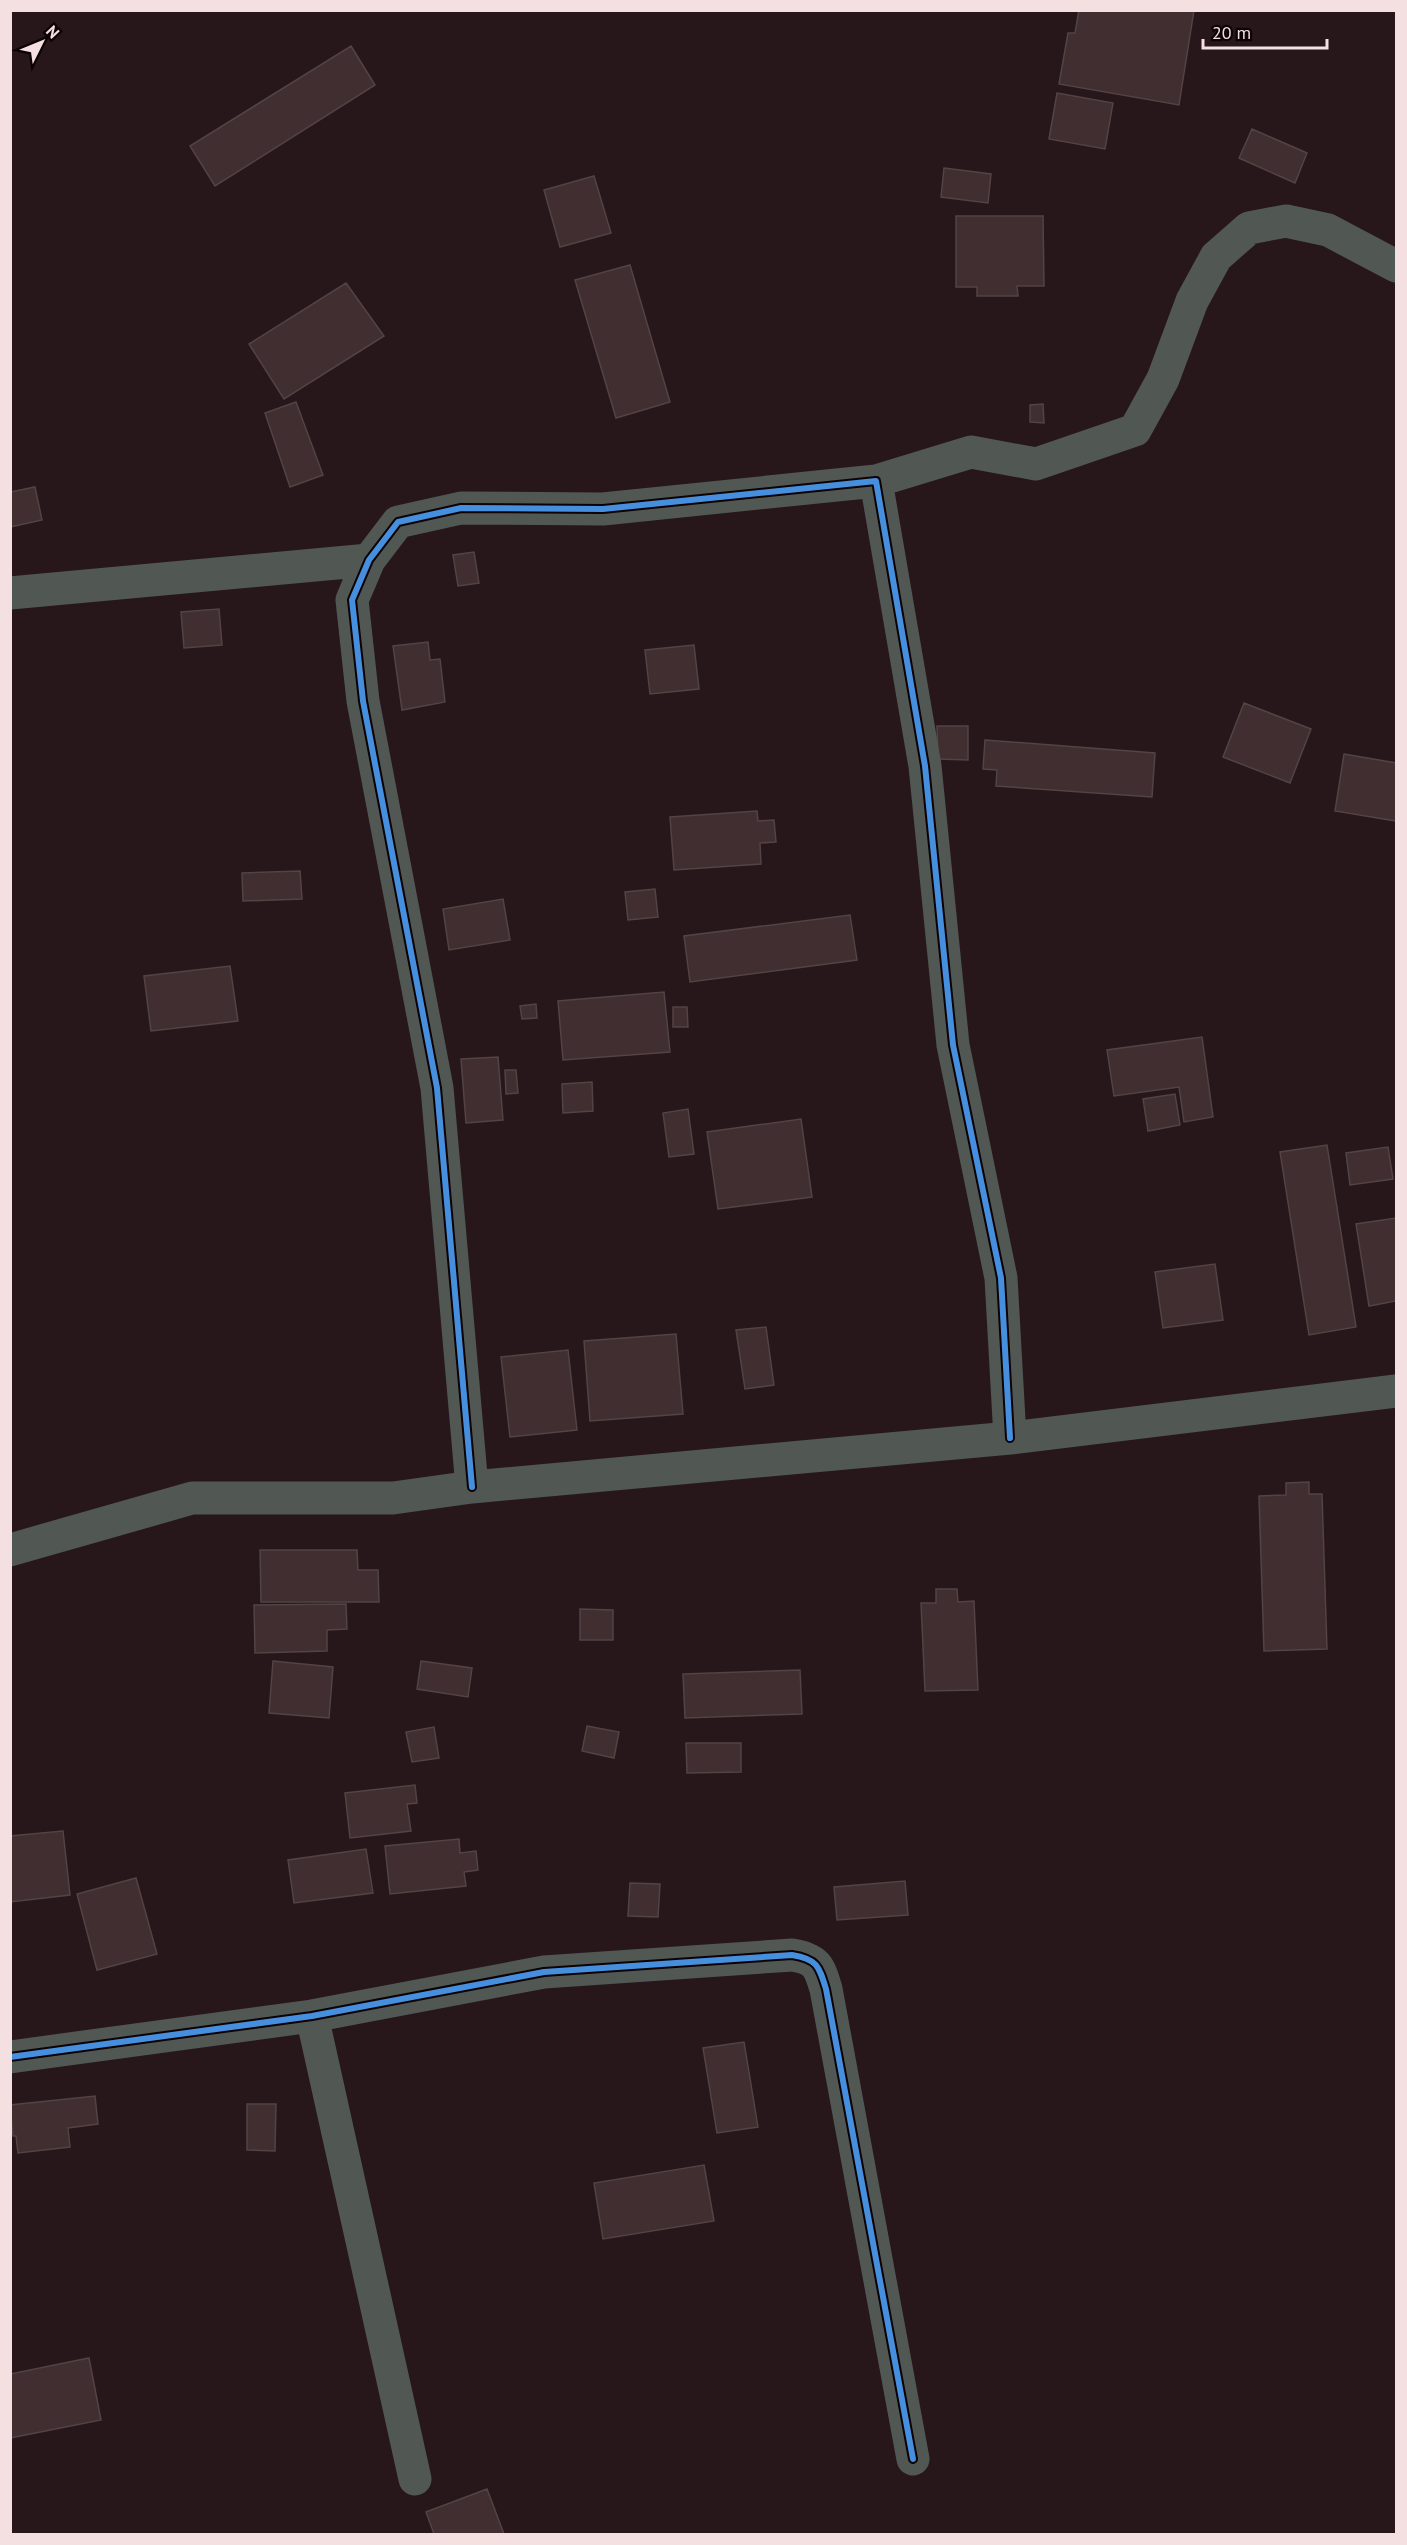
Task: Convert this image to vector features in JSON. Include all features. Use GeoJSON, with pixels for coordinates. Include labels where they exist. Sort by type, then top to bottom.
{"type":"FeatureCollection","features":[{"type":"Feature","properties":{"kind":"street"},"geometry":{"type":"LineString","coordinates":[[472,1487],[437,1088],[362,689],[352,600],[369,560],[398,522],[462,508],[603,509],[876,481],[972,452],[1036,465],[1136,430],[1163,379],[1192,301],[1216,257],[1249,228],[1286,221],[1328,230],[1396,266]]}},
{"type":"Feature","properties":{"kind":"street"},"geometry":{"type":"LineString","coordinates":[[876,481],[925,766],[953,1045],[1001,1278],[1010,1438]]}},
{"type":"Feature","properties":{"kind":"street"},"geometry":{"type":"LineString","coordinates":[[10,593],[369,560]]}},
{"type":"Feature","properties":{"kind":"street"},"geometry":{"type":"LineString","coordinates":[[10,1550],[192,1498],[393,1498],[472,1487],[1010,1438],[1396,1391]]}},
{"type":"Feature","properties":{"kind":"street"},"geometry":{"type":"LineString","coordinates":[[10,2057],[312,2016],[544,1972],[792,1955],[809,1957],[821,1970],[826,1989],[913,2459]]}},
{"type":"Feature","properties":{"kind":"street"},"geometry":{"type":"LineString","coordinates":[[312,2016],[415,2479]]}},
{"type":"Feature","properties":{"kind":"building"},"geometry":{"type":"Polygon","coordinates":[[[1079,10],[1194,10],[1179,105],[1059,84],[1068,33],[1075,33],[1079,10]]]}},
{"type":"Feature","properties":{"kind":"building"},"geometry":{"type":"Polygon","coordinates":[[[351,46],[375,85],[215,186],[190,146],[351,46]]]}},
{"type":"Feature","properties":{"kind":"building"},"geometry":{"type":"Polygon","coordinates":[[[1057,93],[1113,103],[1105,149],[1049,139],[1057,93]]]}},
{"type":"Feature","properties":{"kind":"building"},"geometry":{"type":"Polygon","coordinates":[[[1252,129],[1307,153],[1295,183],[1239,158],[1252,129]]]}},
{"type":"Feature","properties":{"kind":"building"},"geometry":{"type":"Polygon","coordinates":[[[944,168],[991,174],[988,203],[941,197],[944,168]]]}},
{"type":"Feature","properties":{"kind":"building"},"geometry":{"type":"Polygon","coordinates":[[[594,176],[611,233],[560,247],[544,190],[594,176]]]}},
{"type":"Feature","properties":{"kind":"building"},"geometry":{"type":"Polygon","coordinates":[[[956,216],[1043,216],[1044,286],[1017,286],[1018,296],[977,296],[977,287],[956,287],[956,216]]]}},
{"type":"Feature","properties":{"kind":"building"},"geometry":{"type":"Polygon","coordinates":[[[630,265],[670,402],[616,418],[575,280],[630,265]]]}},
{"type":"Feature","properties":{"kind":"building"},"geometry":{"type":"Polygon","coordinates":[[[346,283],[384,336],[284,399],[249,344],[346,283]]]}},
{"type":"Feature","properties":{"kind":"building"},"geometry":{"type":"Polygon","coordinates":[[[296,402],[323,475],[290,487],[265,413],[296,402]]]}},
{"type":"Feature","properties":{"kind":"building"},"geometry":{"type":"Polygon","coordinates":[[[1043,404],[1044,423],[1030,422],[1030,405],[1043,404]]]}},
{"type":"Feature","properties":{"kind":"building"},"geometry":{"type":"Polygon","coordinates":[[[35,487],[42,520],[10,527],[10,492],[35,487]]]}},
{"type":"Feature","properties":{"kind":"building"},"geometry":{"type":"Polygon","coordinates":[[[474,552],[479,583],[458,586],[453,555],[474,552]]]}},
{"type":"Feature","properties":{"kind":"building"},"geometry":{"type":"Polygon","coordinates":[[[219,609],[222,645],[184,648],[181,612],[219,609]]]}},
{"type":"Feature","properties":{"kind":"building"},"geometry":{"type":"Polygon","coordinates":[[[428,642],[430,660],[440,659],[445,702],[402,710],[393,646],[428,642]]]}},
{"type":"Feature","properties":{"kind":"building"},"geometry":{"type":"Polygon","coordinates":[[[694,645],[699,689],[650,694],[645,650],[694,645]]]}},
{"type":"Feature","properties":{"kind":"building"},"geometry":{"type":"Polygon","coordinates":[[[1244,703],[1311,729],[1290,783],[1223,757],[1244,703]]]}},
{"type":"Feature","properties":{"kind":"building"},"geometry":{"type":"Polygon","coordinates":[[[937,726],[968,726],[968,760],[938,759],[937,726]]]}},
{"type":"Feature","properties":{"kind":"building"},"geometry":{"type":"Polygon","coordinates":[[[985,740],[1155,753],[1152,797],[996,786],[997,770],[983,769],[985,740]]]}},
{"type":"Feature","properties":{"kind":"building"},"geometry":{"type":"Polygon","coordinates":[[[1344,754],[1396,763],[1396,821],[1335,811],[1344,754]]]}},
{"type":"Feature","properties":{"kind":"building"},"geometry":{"type":"Polygon","coordinates":[[[757,811],[758,821],[774,820],[776,842],[760,843],[761,864],[674,870],[670,817],[757,811]]]}},
{"type":"Feature","properties":{"kind":"building"},"geometry":{"type":"Polygon","coordinates":[[[300,871],[302,899],[243,901],[242,873],[300,871]]]}},
{"type":"Feature","properties":{"kind":"building"},"geometry":{"type":"Polygon","coordinates":[[[655,889],[658,917],[628,920],[625,892],[655,889]]]}},
{"type":"Feature","properties":{"kind":"building"},"geometry":{"type":"Polygon","coordinates":[[[503,899],[510,940],[449,950],[443,909],[503,899]]]}},
{"type":"Feature","properties":{"kind":"building"},"geometry":{"type":"Polygon","coordinates":[[[850,915],[857,960],[690,982],[684,936],[850,915]]]}},
{"type":"Feature","properties":{"kind":"building"},"geometry":{"type":"Polygon","coordinates":[[[230,966],[238,1021],[151,1031],[144,976],[230,966]]]}},
{"type":"Feature","properties":{"kind":"building"},"geometry":{"type":"Polygon","coordinates":[[[664,992],[670,1052],[563,1060],[558,1001],[664,992]]]}},
{"type":"Feature","properties":{"kind":"building"},"geometry":{"type":"Polygon","coordinates":[[[536,1004],[537,1018],[522,1019],[520,1006],[536,1004]]]}},
{"type":"Feature","properties":{"kind":"building"},"geometry":{"type":"Polygon","coordinates":[[[673,1007],[687,1007],[688,1027],[673,1027],[673,1007]]]}},
{"type":"Feature","properties":{"kind":"building"},"geometry":{"type":"Polygon","coordinates":[[[1202,1037],[1213,1117],[1184,1122],[1179,1087],[1114,1096],[1107,1050],[1202,1037]]]}},
{"type":"Feature","properties":{"kind":"building"},"geometry":{"type":"Polygon","coordinates":[[[498,1057],[503,1120],[466,1123],[461,1059],[498,1057]]]}},
{"type":"Feature","properties":{"kind":"building"},"geometry":{"type":"Polygon","coordinates":[[[505,1070],[516,1070],[518,1093],[506,1094],[505,1070]]]}},
{"type":"Feature","properties":{"kind":"building"},"geometry":{"type":"Polygon","coordinates":[[[592,1082],[593,1111],[563,1113],[562,1084],[592,1082]]]}},
{"type":"Feature","properties":{"kind":"building"},"geometry":{"type":"Polygon","coordinates":[[[1175,1094],[1180,1125],[1148,1131],[1143,1099],[1175,1094]]]}},
{"type":"Feature","properties":{"kind":"building"},"geometry":{"type":"Polygon","coordinates":[[[688,1109],[694,1154],[669,1157],[663,1113],[688,1109]]]}},
{"type":"Feature","properties":{"kind":"building"},"geometry":{"type":"Polygon","coordinates":[[[801,1119],[812,1197],[718,1209],[707,1132],[801,1119]]]}},
{"type":"Feature","properties":{"kind":"building"},"geometry":{"type":"Polygon","coordinates":[[[1327,1145],[1356,1327],[1309,1335],[1280,1152],[1327,1145]]]}},
{"type":"Feature","properties":{"kind":"building"},"geometry":{"type":"Polygon","coordinates":[[[1388,1147],[1393,1179],[1350,1185],[1346,1153],[1388,1147]]]}},
{"type":"Feature","properties":{"kind":"building"},"geometry":{"type":"Polygon","coordinates":[[[1396,1218],[1396,1301],[1369,1306],[1356,1224],[1396,1218]]]}},
{"type":"Feature","properties":{"kind":"building"},"geometry":{"type":"Polygon","coordinates":[[[1215,1264],[1223,1320],[1163,1328],[1155,1272],[1215,1264]]]}},
{"type":"Feature","properties":{"kind":"building"},"geometry":{"type":"Polygon","coordinates":[[[766,1327],[774,1385],[745,1389],[736,1330],[766,1327]]]}},
{"type":"Feature","properties":{"kind":"building"},"geometry":{"type":"Polygon","coordinates":[[[676,1334],[683,1414],[590,1421],[584,1341],[676,1334]]]}},
{"type":"Feature","properties":{"kind":"building"},"geometry":{"type":"Polygon","coordinates":[[[568,1350],[577,1430],[510,1437],[501,1357],[568,1350]]]}},
{"type":"Feature","properties":{"kind":"building"},"geometry":{"type":"Polygon","coordinates":[[[1309,1482],[1309,1494],[1322,1494],[1327,1649],[1264,1651],[1259,1496],[1286,1495],[1286,1483],[1309,1482]]]}},
{"type":"Feature","properties":{"kind":"building"},"geometry":{"type":"Polygon","coordinates":[[[260,1550],[357,1550],[358,1570],[378,1570],[379,1602],[261,1602],[260,1550]]]}},
{"type":"Feature","properties":{"kind":"building"},"geometry":{"type":"Polygon","coordinates":[[[936,1589],[957,1589],[958,1602],[974,1601],[978,1690],[925,1691],[921,1603],[936,1603],[936,1589]]]}},
{"type":"Feature","properties":{"kind":"building"},"geometry":{"type":"Polygon","coordinates":[[[346,1604],[347,1629],[327,1630],[327,1651],[255,1653],[254,1605],[346,1604]]]}},
{"type":"Feature","properties":{"kind":"building"},"geometry":{"type":"Polygon","coordinates":[[[580,1609],[613,1610],[613,1640],[580,1640],[580,1609]]]}},
{"type":"Feature","properties":{"kind":"building"},"geometry":{"type":"Polygon","coordinates":[[[273,1661],[333,1667],[329,1718],[269,1713],[273,1661]]]}},
{"type":"Feature","properties":{"kind":"building"},"geometry":{"type":"Polygon","coordinates":[[[421,1661],[472,1668],[468,1697],[417,1689],[421,1661]]]}},
{"type":"Feature","properties":{"kind":"building"},"geometry":{"type":"Polygon","coordinates":[[[800,1670],[802,1714],[685,1718],[683,1674],[800,1670]]]}},
{"type":"Feature","properties":{"kind":"building"},"geometry":{"type":"Polygon","coordinates":[[[587,1726],[619,1732],[614,1758],[582,1751],[587,1726]]]}},
{"type":"Feature","properties":{"kind":"building"},"geometry":{"type":"Polygon","coordinates":[[[434,1727],[439,1758],[412,1762],[406,1732],[434,1727]]]}},
{"type":"Feature","properties":{"kind":"building"},"geometry":{"type":"Polygon","coordinates":[[[686,1743],[741,1743],[741,1772],[687,1773],[686,1743]]]}},
{"type":"Feature","properties":{"kind":"building"},"geometry":{"type":"Polygon","coordinates":[[[415,1785],[417,1803],[407,1804],[411,1831],[350,1838],[345,1793],[415,1785]]]}},
{"type":"Feature","properties":{"kind":"building"},"geometry":{"type":"Polygon","coordinates":[[[63,1831],[70,1895],[10,1902],[10,1836],[63,1831]]]}},
{"type":"Feature","properties":{"kind":"building"},"geometry":{"type":"Polygon","coordinates":[[[459,1839],[460,1853],[476,1851],[478,1870],[464,1872],[466,1886],[390,1894],[385,1846],[459,1839]]]}},
{"type":"Feature","properties":{"kind":"building"},"geometry":{"type":"Polygon","coordinates":[[[366,1849],[373,1893],[294,1903],[288,1860],[366,1849]]]}},
{"type":"Feature","properties":{"kind":"building"},"geometry":{"type":"Polygon","coordinates":[[[136,1878],[157,1954],[97,1970],[77,1894],[136,1878]]]}},
{"type":"Feature","properties":{"kind":"building"},"geometry":{"type":"Polygon","coordinates":[[[905,1881],[908,1915],[837,1920],[834,1887],[905,1881]]]}},
{"type":"Feature","properties":{"kind":"building"},"geometry":{"type":"Polygon","coordinates":[[[630,1883],[660,1884],[658,1917],[628,1916],[630,1883]]]}},
{"type":"Feature","properties":{"kind":"building"},"geometry":{"type":"Polygon","coordinates":[[[744,2042],[758,2127],[717,2133],[703,2048],[744,2042]]]}},
{"type":"Feature","properties":{"kind":"building"},"geometry":{"type":"Polygon","coordinates":[[[95,2096],[98,2124],[68,2128],[70,2147],[18,2153],[16,2136],[13,2136],[10,2105],[95,2096]]]}},
{"type":"Feature","properties":{"kind":"building"},"geometry":{"type":"Polygon","coordinates":[[[247,2104],[276,2104],[275,2151],[247,2150],[247,2104]]]}},
{"type":"Feature","properties":{"kind":"building"},"geometry":{"type":"Polygon","coordinates":[[[704,2165],[714,2221],[603,2239],[594,2183],[704,2165]]]}},
{"type":"Feature","properties":{"kind":"building"},"geometry":{"type":"Polygon","coordinates":[[[89,2358],[101,2420],[10,2438],[10,2374],[89,2358]]]}},
{"type":"Feature","properties":{"kind":"building"},"geometry":{"type":"Polygon","coordinates":[[[487,2489],[504,2534],[434,2534],[426,2512],[487,2489]]]}},
{"type":"Feature","properties":{"kind":"cycle path"},"geometry":{"type":"LineString","coordinates":[[472,1487],[437,1088],[363,701],[352,600],[369,560],[398,522],[461,508],[603,509],[876,481],[925,766],[953,1045],[1001,1278],[1010,1438]]}},
{"type":"Feature","properties":{"kind":"cycle path"},"geometry":{"type":"LineString","coordinates":[[10,2057],[312,2016],[544,1972],[792,1955],[812,1961],[819,1969],[826,1989],[913,2459]]}}]}
